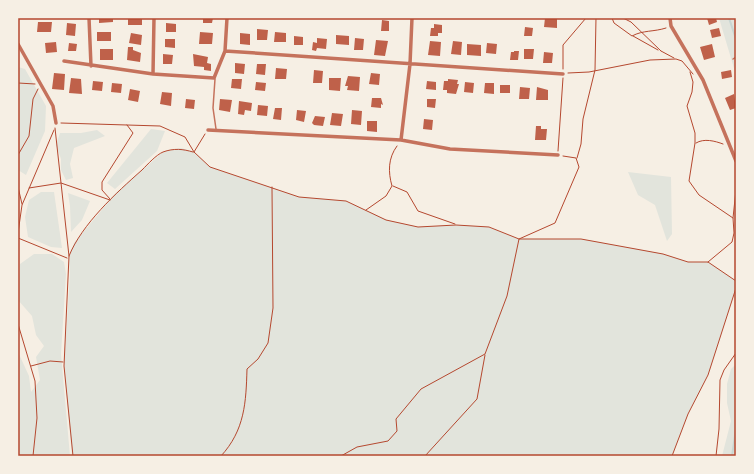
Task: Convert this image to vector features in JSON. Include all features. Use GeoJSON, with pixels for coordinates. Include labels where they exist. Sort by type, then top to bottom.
{"type":"FeatureCollection","features":[{"type":"Feature","properties":{"kind":"street"},"geometry":{"type":"LineString","coordinates":[[89,18],[91,66]]}},
{"type":"Feature","properties":{"kind":"street"},"geometry":{"type":"LineString","coordinates":[[152,74],[154,18]]}},
{"type":"Feature","properties":{"kind":"street"},"geometry":{"type":"LineString","coordinates":[[64,61],[152,74],[214,78],[225,51],[227,18]]}},
{"type":"Feature","properties":{"kind":"street"},"geometry":{"type":"LineString","coordinates":[[401,140],[410,64],[412,18]]}},
{"type":"Feature","properties":{"kind":"street"},"geometry":{"type":"LineString","coordinates":[[670,18],[671,26],[703,80],[736,161]]}},
{"type":"Feature","properties":{"kind":"street"},"geometry":{"type":"LineString","coordinates":[[18,44],[53,106],[56,123]]}},
{"type":"Feature","properties":{"kind":"street"},"geometry":{"type":"LineString","coordinates":[[225,51],[563,74]]}},
{"type":"Feature","properties":{"kind":"street"},"geometry":{"type":"LineString","coordinates":[[208,130],[401,140],[450,149],[558,155]]}},
{"type":"Feature","properties":{"kind":"lane"},"geometry":{"type":"LineString","coordinates":[[214,78],[216,84],[213,108],[216,130]]}},
{"type":"Feature","properties":{"kind":"path"},"geometry":{"type":"LineString","coordinates":[[576,158],[558,155],[563,74],[563,45],[586,18]]}},
{"type":"Feature","properties":{"kind":"path"},"geometry":{"type":"LineString","coordinates":[[519,239],[555,223],[579,167],[576,158],[581,144],[583,119],[595,70],[596,18]]}},
{"type":"Feature","properties":{"kind":"path"},"geometry":{"type":"LineString","coordinates":[[612,18],[614,23],[632,36],[682,61],[690,72],[693,82],[692,92],[687,106],[695,133],[695,143],[689,181],[699,195],[733,218]]}},
{"type":"Feature","properties":{"kind":"path"},"geometry":{"type":"LineString","coordinates":[[623,18],[631,22],[661,51]]}},
{"type":"Feature","properties":{"kind":"path"},"geometry":{"type":"LineString","coordinates":[[632,36],[640,31],[655,32],[671,26]]}},
{"type":"Feature","properties":{"kind":"path"},"geometry":{"type":"LineString","coordinates":[[563,74],[650,60],[676,59]]}},
{"type":"Feature","properties":{"kind":"path"},"geometry":{"type":"LineString","coordinates":[[690,72],[703,80]]}},
{"type":"Feature","properties":{"kind":"path"},"geometry":{"type":"LineString","coordinates":[[18,83],[40,84],[33,99],[29,136],[18,155]]}},
{"type":"Feature","properties":{"kind":"path"},"geometry":{"type":"LineString","coordinates":[[72,456],[64,362],[69,256],[55,130],[56,123],[160,126],[185,137],[194,152],[210,167],[299,197],[346,200],[386,220],[418,226],[456,225],[489,227],[519,239],[580,239],[663,254],[688,262],[708,262],[736,281]]}},
{"type":"Feature","properties":{"kind":"path"},"geometry":{"type":"LineString","coordinates":[[110,200],[102,190],[102,182],[134,133],[127,125]]}},
{"type":"Feature","properties":{"kind":"path"},"geometry":{"type":"LineString","coordinates":[[18,233],[22,205],[55,130]]}},
{"type":"Feature","properties":{"kind":"path"},"geometry":{"type":"LineString","coordinates":[[194,152],[208,130]]}},
{"type":"Feature","properties":{"kind":"path"},"geometry":{"type":"LineString","coordinates":[[366,210],[386,196],[392,186],[389,173],[392,152],[401,140]]}},
{"type":"Feature","properties":{"kind":"path"},"geometry":{"type":"LineString","coordinates":[[695,143],[700,141],[709,141],[731,147]]}},
{"type":"Feature","properties":{"kind":"path"},"geometry":{"type":"LineString","coordinates":[[69,256],[74,243],[110,200],[163,152],[181,148],[194,152]]}},
{"type":"Feature","properties":{"kind":"path"},"geometry":{"type":"LineString","coordinates":[[29,188],[61,183],[110,200]]}},
{"type":"Feature","properties":{"kind":"path"},"geometry":{"type":"LineString","coordinates":[[392,186],[407,192],[418,211],[456,225]]}},
{"type":"Feature","properties":{"kind":"path"},"geometry":{"type":"LineString","coordinates":[[18,187],[22,205]]}},
{"type":"Feature","properties":{"kind":"path"},"geometry":{"type":"LineString","coordinates":[[221,456],[228,448],[238,428],[246,406],[247,369],[258,359],[268,343],[272,308],[272,187]]}},
{"type":"Feature","properties":{"kind":"path"},"geometry":{"type":"LineString","coordinates":[[708,262],[732,242],[734,233],[733,218],[736,190]]}},
{"type":"Feature","properties":{"kind":"path"},"geometry":{"type":"LineString","coordinates":[[18,238],[69,259]]}},
{"type":"Feature","properties":{"kind":"path"},"geometry":{"type":"LineString","coordinates":[[425,456],[477,399],[485,354],[507,296],[519,239]]}},
{"type":"Feature","properties":{"kind":"path"},"geometry":{"type":"LineString","coordinates":[[672,456],[688,414],[708,374],[736,288]]}},
{"type":"Feature","properties":{"kind":"path"},"geometry":{"type":"LineString","coordinates":[[18,324],[34,380],[38,418],[33,456]]}},
{"type":"Feature","properties":{"kind":"path"},"geometry":{"type":"LineString","coordinates":[[716,456],[719,430],[720,380],[724,370],[736,353]]}},
{"type":"Feature","properties":{"kind":"path"},"geometry":{"type":"LineString","coordinates":[[341,456],[357,446],[388,442],[397,431],[396,419],[421,389],[485,354]]}},
{"type":"Feature","properties":{"kind":"path"},"geometry":{"type":"LineString","coordinates":[[31,366],[50,361],[64,362]]}},
{"type":"Feature","properties":{"kind":"shaded area"},"geometry":{"type":"Polygon","coordinates":[[[719,18],[736,18],[736,75],[719,18]]]}},
{"type":"Feature","properties":{"kind":"shaded area"},"geometry":{"type":"Polygon","coordinates":[[[18,67],[25,69],[46,106],[45,131],[26,175],[18,170],[18,67]]]}},
{"type":"Feature","properties":{"kind":"shaded area"},"geometry":{"type":"Polygon","coordinates":[[[151,129],[165,131],[157,151],[115,189],[107,183],[151,129]]]}},
{"type":"Feature","properties":{"kind":"shaded area"},"geometry":{"type":"Polygon","coordinates":[[[97,130],[105,136],[74,148],[70,164],[73,178],[66,180],[61,170],[61,159],[56,145],[60,133],[81,133],[97,130]]]}},
{"type":"Feature","properties":{"kind":"shaded area"},"geometry":{"type":"Polygon","coordinates":[[[181,148],[194,152],[210,167],[299,197],[346,201],[387,220],[418,227],[456,225],[489,227],[519,239],[581,239],[664,254],[688,262],[708,262],[736,281],[736,288],[708,375],[688,414],[672,456],[72,456],[64,366],[70,274],[69,256],[74,243],[116,193],[163,152],[181,148]]]}},
{"type":"Feature","properties":{"kind":"shaded area"},"geometry":{"type":"Polygon","coordinates":[[[628,172],[671,177],[672,234],[667,241],[655,205],[638,195],[628,172]]]}},
{"type":"Feature","properties":{"kind":"shaded area"},"geometry":{"type":"Polygon","coordinates":[[[41,192],[54,192],[62,248],[51,247],[28,237],[25,217],[29,200],[41,192]]]}},
{"type":"Feature","properties":{"kind":"shaded area"},"geometry":{"type":"Polygon","coordinates":[[[68,193],[90,201],[82,220],[71,232],[70,206],[68,193]]]}},
{"type":"Feature","properties":{"kind":"shaded area"},"geometry":{"type":"Polygon","coordinates":[[[34,254],[52,254],[64,262],[66,274],[61,354],[70,456],[18,456],[18,352],[29,376],[31,392],[40,380],[36,357],[44,346],[36,335],[32,316],[18,300],[20,264],[34,254]]]}},
{"type":"Feature","properties":{"kind":"shaded area"},"geometry":{"type":"Polygon","coordinates":[[[736,364],[736,456],[722,456],[731,421],[727,403],[727,384],[731,369],[736,364]]]}},
{"type":"Feature","properties":{"kind":"building"},"geometry":{"type":"Polygon","coordinates":[[[99,18],[113,18],[113,22],[99,23],[99,18]]]}},
{"type":"Feature","properties":{"kind":"building"},"geometry":{"type":"Polygon","coordinates":[[[128,18],[142,18],[142,25],[128,25],[128,18]]]}},
{"type":"Feature","properties":{"kind":"building"},"geometry":{"type":"Polygon","coordinates":[[[203,18],[213,18],[212,23],[203,23],[203,18]]]}},
{"type":"Feature","properties":{"kind":"building"},"geometry":{"type":"Polygon","coordinates":[[[545,18],[557,18],[557,28],[544,27],[545,18]]]}},
{"type":"Feature","properties":{"kind":"building"},"geometry":{"type":"Polygon","coordinates":[[[707,18],[716,18],[717,22],[709,25],[707,18]]]}},
{"type":"Feature","properties":{"kind":"building"},"geometry":{"type":"Polygon","coordinates":[[[382,20],[389,21],[389,31],[381,31],[382,20]]]}},
{"type":"Feature","properties":{"kind":"building"},"geometry":{"type":"Polygon","coordinates":[[[38,22],[52,22],[51,32],[37,32],[38,22]]]}},
{"type":"Feature","properties":{"kind":"building"},"geometry":{"type":"Polygon","coordinates":[[[67,23],[76,24],[75,36],[66,35],[67,23]]]}},
{"type":"Feature","properties":{"kind":"building"},"geometry":{"type":"Polygon","coordinates":[[[166,23],[176,24],[176,32],[166,32],[166,23]]]}},
{"type":"Feature","properties":{"kind":"building"},"geometry":{"type":"Polygon","coordinates":[[[434,24],[442,25],[442,33],[438,33],[438,36],[430,36],[431,28],[434,28],[434,24]]]}},
{"type":"Feature","properties":{"kind":"building"},"geometry":{"type":"Polygon","coordinates":[[[525,27],[533,28],[532,36],[524,36],[525,27]]]}},
{"type":"Feature","properties":{"kind":"building"},"geometry":{"type":"Polygon","coordinates":[[[719,28],[721,36],[712,38],[710,30],[719,28]]]}},
{"type":"Feature","properties":{"kind":"building"},"geometry":{"type":"Polygon","coordinates":[[[257,29],[268,30],[267,40],[257,40],[257,29]]]}},
{"type":"Feature","properties":{"kind":"building"},"geometry":{"type":"Polygon","coordinates":[[[97,32],[111,32],[111,41],[97,41],[97,32]]]}},
{"type":"Feature","properties":{"kind":"building"},"geometry":{"type":"Polygon","coordinates":[[[200,32],[213,33],[212,44],[199,44],[200,32]]]}},
{"type":"Feature","properties":{"kind":"building"},"geometry":{"type":"Polygon","coordinates":[[[275,32],[286,33],[286,42],[274,42],[275,32]]]}},
{"type":"Feature","properties":{"kind":"building"},"geometry":{"type":"Polygon","coordinates":[[[131,33],[142,35],[141,45],[129,43],[131,33]]]}},
{"type":"Feature","properties":{"kind":"building"},"geometry":{"type":"Polygon","coordinates":[[[240,33],[250,34],[250,45],[240,44],[240,33]]]}},
{"type":"Feature","properties":{"kind":"building"},"geometry":{"type":"Polygon","coordinates":[[[336,35],[349,36],[349,45],[336,44],[336,35]]]}},
{"type":"Feature","properties":{"kind":"building"},"geometry":{"type":"Polygon","coordinates":[[[294,36],[303,37],[303,45],[294,45],[294,36]]]}},
{"type":"Feature","properties":{"kind":"building"},"geometry":{"type":"Polygon","coordinates":[[[317,38],[327,39],[326,49],[317,48],[316,51],[312,50],[313,42],[317,43],[317,38]]]}},
{"type":"Feature","properties":{"kind":"building"},"geometry":{"type":"Polygon","coordinates":[[[355,38],[364,39],[363,50],[354,50],[355,38]]]}},
{"type":"Feature","properties":{"kind":"building"},"geometry":{"type":"Polygon","coordinates":[[[165,39],[175,39],[175,48],[165,47],[165,39]]]}},
{"type":"Feature","properties":{"kind":"building"},"geometry":{"type":"Polygon","coordinates":[[[376,40],[388,41],[385,56],[374,55],[376,40]]]}},
{"type":"Feature","properties":{"kind":"building"},"geometry":{"type":"Polygon","coordinates":[[[430,41],[441,42],[440,56],[428,55],[430,41]]]}},
{"type":"Feature","properties":{"kind":"building"},"geometry":{"type":"Polygon","coordinates":[[[453,41],[462,42],[461,55],[451,54],[453,41]]]}},
{"type":"Feature","properties":{"kind":"building"},"geometry":{"type":"Polygon","coordinates":[[[56,42],[57,52],[46,53],[45,43],[56,42]]]}},
{"type":"Feature","properties":{"kind":"building"},"geometry":{"type":"Polygon","coordinates":[[[69,43],[77,44],[76,51],[68,51],[69,43]]]}},
{"type":"Feature","properties":{"kind":"building"},"geometry":{"type":"Polygon","coordinates":[[[487,43],[497,44],[496,54],[486,53],[487,43]]]}},
{"type":"Feature","properties":{"kind":"building"},"geometry":{"type":"Polygon","coordinates":[[[467,44],[481,45],[481,56],[467,55],[467,44]]]}},
{"type":"Feature","properties":{"kind":"building"},"geometry":{"type":"Polygon","coordinates":[[[712,44],[715,57],[704,60],[700,47],[712,44]]]}},
{"type":"Feature","properties":{"kind":"building"},"geometry":{"type":"Polygon","coordinates":[[[128,47],[133,47],[133,50],[141,53],[140,62],[127,60],[128,47]]]}},
{"type":"Feature","properties":{"kind":"building"},"geometry":{"type":"Polygon","coordinates":[[[100,49],[113,49],[113,60],[100,60],[100,49]]]}},
{"type":"Feature","properties":{"kind":"building"},"geometry":{"type":"Polygon","coordinates":[[[524,49],[534,49],[533,59],[524,59],[524,49]]]}},
{"type":"Feature","properties":{"kind":"building"},"geometry":{"type":"Polygon","coordinates":[[[519,51],[518,60],[510,60],[511,52],[519,51]]]}},
{"type":"Feature","properties":{"kind":"building"},"geometry":{"type":"Polygon","coordinates":[[[544,52],[553,53],[552,63],[543,63],[544,52]]]}},
{"type":"Feature","properties":{"kind":"building"},"geometry":{"type":"Polygon","coordinates":[[[163,54],[173,55],[172,64],[163,64],[163,54]]]}},
{"type":"Feature","properties":{"kind":"building"},"geometry":{"type":"Polygon","coordinates":[[[193,54],[208,57],[207,63],[211,64],[211,71],[204,70],[204,67],[194,66],[193,54]]]}},
{"type":"Feature","properties":{"kind":"building"},"geometry":{"type":"Polygon","coordinates":[[[235,63],[245,64],[244,74],[235,73],[235,63]]]}},
{"type":"Feature","properties":{"kind":"building"},"geometry":{"type":"Polygon","coordinates":[[[257,64],[266,64],[265,75],[256,74],[257,64]]]}},
{"type":"Feature","properties":{"kind":"building"},"geometry":{"type":"Polygon","coordinates":[[[276,68],[287,69],[286,79],[275,79],[276,68]]]}},
{"type":"Feature","properties":{"kind":"building"},"geometry":{"type":"Polygon","coordinates":[[[314,70],[323,71],[322,83],[313,83],[314,70]]]}},
{"type":"Feature","properties":{"kind":"building"},"geometry":{"type":"Polygon","coordinates":[[[731,70],[732,77],[722,79],[721,72],[731,70]]]}},
{"type":"Feature","properties":{"kind":"building"},"geometry":{"type":"Polygon","coordinates":[[[54,73],[65,74],[64,90],[52,89],[54,73]]]}},
{"type":"Feature","properties":{"kind":"building"},"geometry":{"type":"Polygon","coordinates":[[[371,73],[380,74],[379,85],[369,84],[371,73]]]}},
{"type":"Feature","properties":{"kind":"building"},"geometry":{"type":"Polygon","coordinates":[[[348,76],[360,77],[359,91],[347,90],[348,86],[345,86],[348,76]]]}},
{"type":"Feature","properties":{"kind":"building"},"geometry":{"type":"Polygon","coordinates":[[[71,78],[81,79],[82,94],[69,93],[71,78]]]}},
{"type":"Feature","properties":{"kind":"building"},"geometry":{"type":"Polygon","coordinates":[[[329,78],[341,78],[340,91],[329,90],[329,78]]]}},
{"type":"Feature","properties":{"kind":"building"},"geometry":{"type":"Polygon","coordinates":[[[232,79],[242,79],[241,89],[231,88],[232,79]]]}},
{"type":"Feature","properties":{"kind":"building"},"geometry":{"type":"Polygon","coordinates":[[[448,79],[458,80],[457,84],[459,84],[456,94],[447,93],[447,90],[443,90],[444,81],[448,81],[448,79]]]}},
{"type":"Feature","properties":{"kind":"building"},"geometry":{"type":"Polygon","coordinates":[[[93,81],[103,82],[102,91],[92,90],[93,81]]]}},
{"type":"Feature","properties":{"kind":"building"},"geometry":{"type":"Polygon","coordinates":[[[427,81],[436,82],[436,90],[426,89],[427,81]]]}},
{"type":"Feature","properties":{"kind":"building"},"geometry":{"type":"Polygon","coordinates":[[[256,82],[266,83],[265,91],[255,90],[256,82]]]}},
{"type":"Feature","properties":{"kind":"building"},"geometry":{"type":"Polygon","coordinates":[[[465,82],[474,83],[473,93],[464,92],[465,82]]]}},
{"type":"Feature","properties":{"kind":"building"},"geometry":{"type":"Polygon","coordinates":[[[112,83],[122,84],[121,93],[111,92],[112,83]]]}},
{"type":"Feature","properties":{"kind":"building"},"geometry":{"type":"Polygon","coordinates":[[[485,83],[494,83],[494,94],[484,93],[485,83]]]}},
{"type":"Feature","properties":{"kind":"building"},"geometry":{"type":"Polygon","coordinates":[[[500,85],[510,85],[510,93],[500,93],[500,85]]]}},
{"type":"Feature","properties":{"kind":"building"},"geometry":{"type":"Polygon","coordinates":[[[520,87],[530,88],[529,99],[519,99],[520,87]]]}},
{"type":"Feature","properties":{"kind":"building"},"geometry":{"type":"Polygon","coordinates":[[[537,87],[548,90],[548,100],[536,100],[537,87]]]}},
{"type":"Feature","properties":{"kind":"building"},"geometry":{"type":"Polygon","coordinates":[[[130,89],[140,91],[138,102],[128,100],[130,89]]]}},
{"type":"Feature","properties":{"kind":"building"},"geometry":{"type":"Polygon","coordinates":[[[162,92],[172,93],[171,106],[160,104],[162,92]]]}},
{"type":"Feature","properties":{"kind":"building"},"geometry":{"type":"Polygon","coordinates":[[[734,94],[736,108],[730,110],[725,98],[734,94]]]}},
{"type":"Feature","properties":{"kind":"building"},"geometry":{"type":"Polygon","coordinates":[[[372,98],[381,98],[383,105],[381,104],[381,108],[371,107],[372,98]]]}},
{"type":"Feature","properties":{"kind":"building"},"geometry":{"type":"Polygon","coordinates":[[[186,99],[195,100],[194,109],[185,108],[186,99]]]}},
{"type":"Feature","properties":{"kind":"building"},"geometry":{"type":"Polygon","coordinates":[[[220,99],[232,100],[230,112],[219,110],[220,99]]]}},
{"type":"Feature","properties":{"kind":"building"},"geometry":{"type":"Polygon","coordinates":[[[427,99],[436,99],[435,108],[427,107],[427,99]]]}},
{"type":"Feature","properties":{"kind":"building"},"geometry":{"type":"Polygon","coordinates":[[[239,101],[252,103],[251,111],[245,110],[244,115],[238,114],[239,101]]]}},
{"type":"Feature","properties":{"kind":"building"},"geometry":{"type":"Polygon","coordinates":[[[258,105],[268,106],[267,116],[257,115],[258,105]]]}},
{"type":"Feature","properties":{"kind":"building"},"geometry":{"type":"Polygon","coordinates":[[[275,108],[282,108],[281,120],[273,119],[275,108]]]}},
{"type":"Feature","properties":{"kind":"building"},"geometry":{"type":"Polygon","coordinates":[[[297,110],[306,111],[304,122],[296,120],[297,110]]]}},
{"type":"Feature","properties":{"kind":"building"},"geometry":{"type":"Polygon","coordinates":[[[352,110],[362,111],[361,125],[351,124],[352,110]]]}},
{"type":"Feature","properties":{"kind":"building"},"geometry":{"type":"Polygon","coordinates":[[[332,113],[343,114],[341,126],[330,125],[332,113]]]}},
{"type":"Feature","properties":{"kind":"building"},"geometry":{"type":"Polygon","coordinates":[[[315,116],[325,117],[323,126],[314,125],[312,123],[315,116]]]}},
{"type":"Feature","properties":{"kind":"building"},"geometry":{"type":"Polygon","coordinates":[[[424,119],[433,120],[432,130],[423,129],[424,119]]]}},
{"type":"Feature","properties":{"kind":"building"},"geometry":{"type":"Polygon","coordinates":[[[367,121],[377,121],[377,132],[367,131],[367,121]]]}},
{"type":"Feature","properties":{"kind":"building"},"geometry":{"type":"Polygon","coordinates":[[[536,126],[541,126],[541,129],[547,129],[546,140],[535,140],[536,126]]]}},
{"type":"Feature","properties":{"kind":"waterway"},"geometry":{"type":"LineString","coordinates":[[729,18],[736,39]]}},
{"type":"Feature","properties":{"kind":"waterway"},"geometry":{"type":"LineString","coordinates":[[732,456],[736,429]]}}]}
